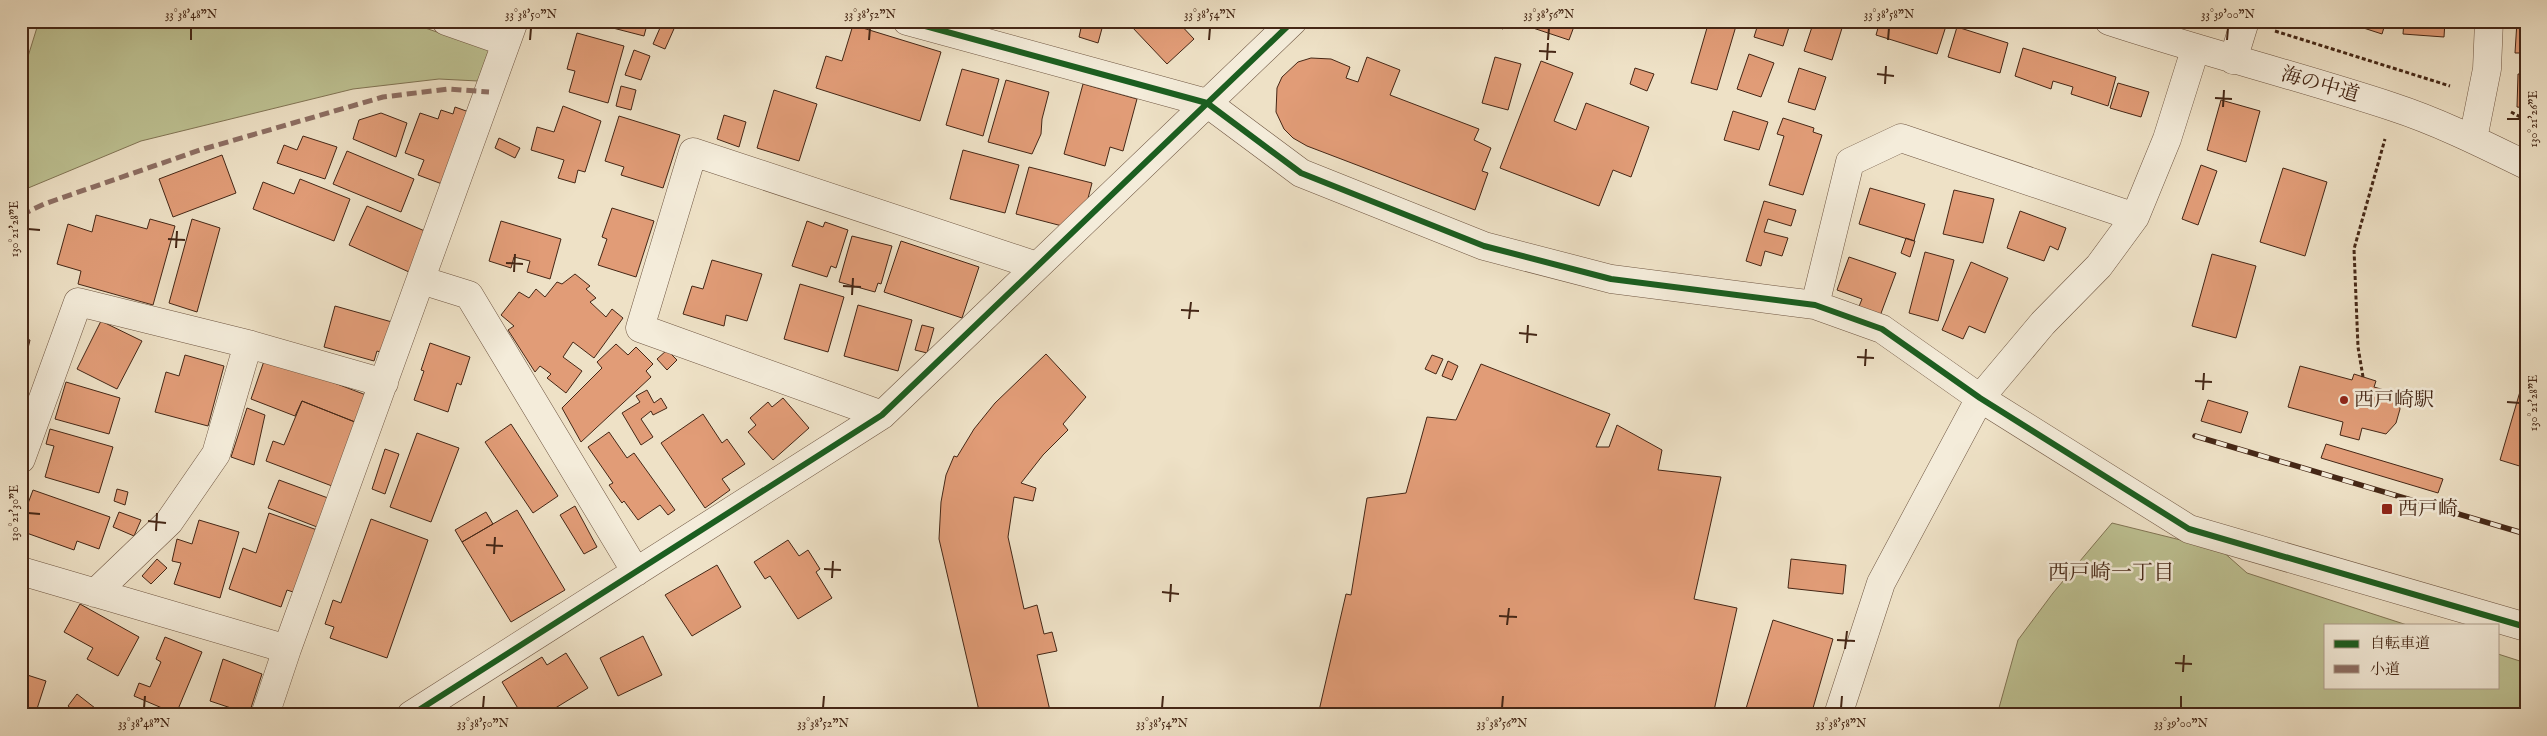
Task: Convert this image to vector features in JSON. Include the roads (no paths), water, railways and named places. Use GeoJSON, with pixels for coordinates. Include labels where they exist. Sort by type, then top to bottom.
{"type":"FeatureCollection","features":[{"type":"Feature","properties":{"kind":"street"},"geometry":{"type":"LineString","coordinates":[[265,715],[287,649],[510,32],[446,21]]}},
{"type":"Feature","properties":{"kind":"street"},"geometry":{"type":"LineString","coordinates":[[907,21],[1207,103],[1302,173],[1484,246],[1611,279],[1815,305],[1882,329],[1980,398],[2189,529],[2526,627]]}},
{"type":"Feature","properties":{"kind":"street"},"geometry":{"type":"LineString","coordinates":[[411,715],[882,415],[1293,21]]}},
{"type":"Feature","properties":{"kind":"street","name":"海の中道"},"geometry":{"type":"LineString","coordinates":[[2109,21],[2196,50],[2394,107],[2473,138],[2526,165]]}},
{"type":"Feature","properties":{"kind":"street"},"geometry":{"type":"LineString","coordinates":[[2473,138],[2487,69],[2488,21]]}},
{"type":"Feature","properties":{"kind":"street"},"geometry":{"type":"LineString","coordinates":[[2233,60],[2245,22]]}},
{"type":"Feature","properties":{"kind":"street"},"geometry":{"type":"LineString","coordinates":[[1838,715],[1881,583],[1980,398],[2042,323],[2098,266],[2135,217],[2167,139],[2196,50]]}},
{"type":"Feature","properties":{"kind":"street"},"geometry":{"type":"LineString","coordinates":[[1815,305],[1850,162],[1902,138],[2135,217]]}},
{"type":"Feature","properties":{"kind":"street"},"geometry":{"type":"LineString","coordinates":[[882,415],[640,328],[693,152],[1037,266]]}},
{"type":"Feature","properties":{"kind":"street"},"geometry":{"type":"LineString","coordinates":[[421,280],[469,295],[636,572]]}},
{"type":"Feature","properties":{"kind":"street"},"geometry":{"type":"LineString","coordinates":[[21,458],[78,302],[248,344],[384,383]]}},
{"type":"Feature","properties":{"kind":"street"},"geometry":{"type":"LineString","coordinates":[[95,593],[169,522],[216,454],[248,344]]}},
{"type":"Feature","properties":{"kind":"street"},"geometry":{"type":"LineString","coordinates":[[21,571],[287,649]]}},
{"type":"Feature","properties":{"kind":"railway"},"geometry":{"type":"LineString","coordinates":[[2195,436],[2526,534]]}},
{"type":"Feature","properties":{"kind":"place","name":"西戸崎駅"},"geometry":{"type":"Point","coordinates":[2344,400]}},
{"type":"Feature","properties":{"kind":"place","name":"西戸崎"},"geometry":{"type":"Point","coordinates":[2387,509]}},
{"type":"Feature","properties":{"kind":"district","name":"西戸崎一丁目"},"geometry":{"type":"Point","coordinates":[2111,573]}}]}
